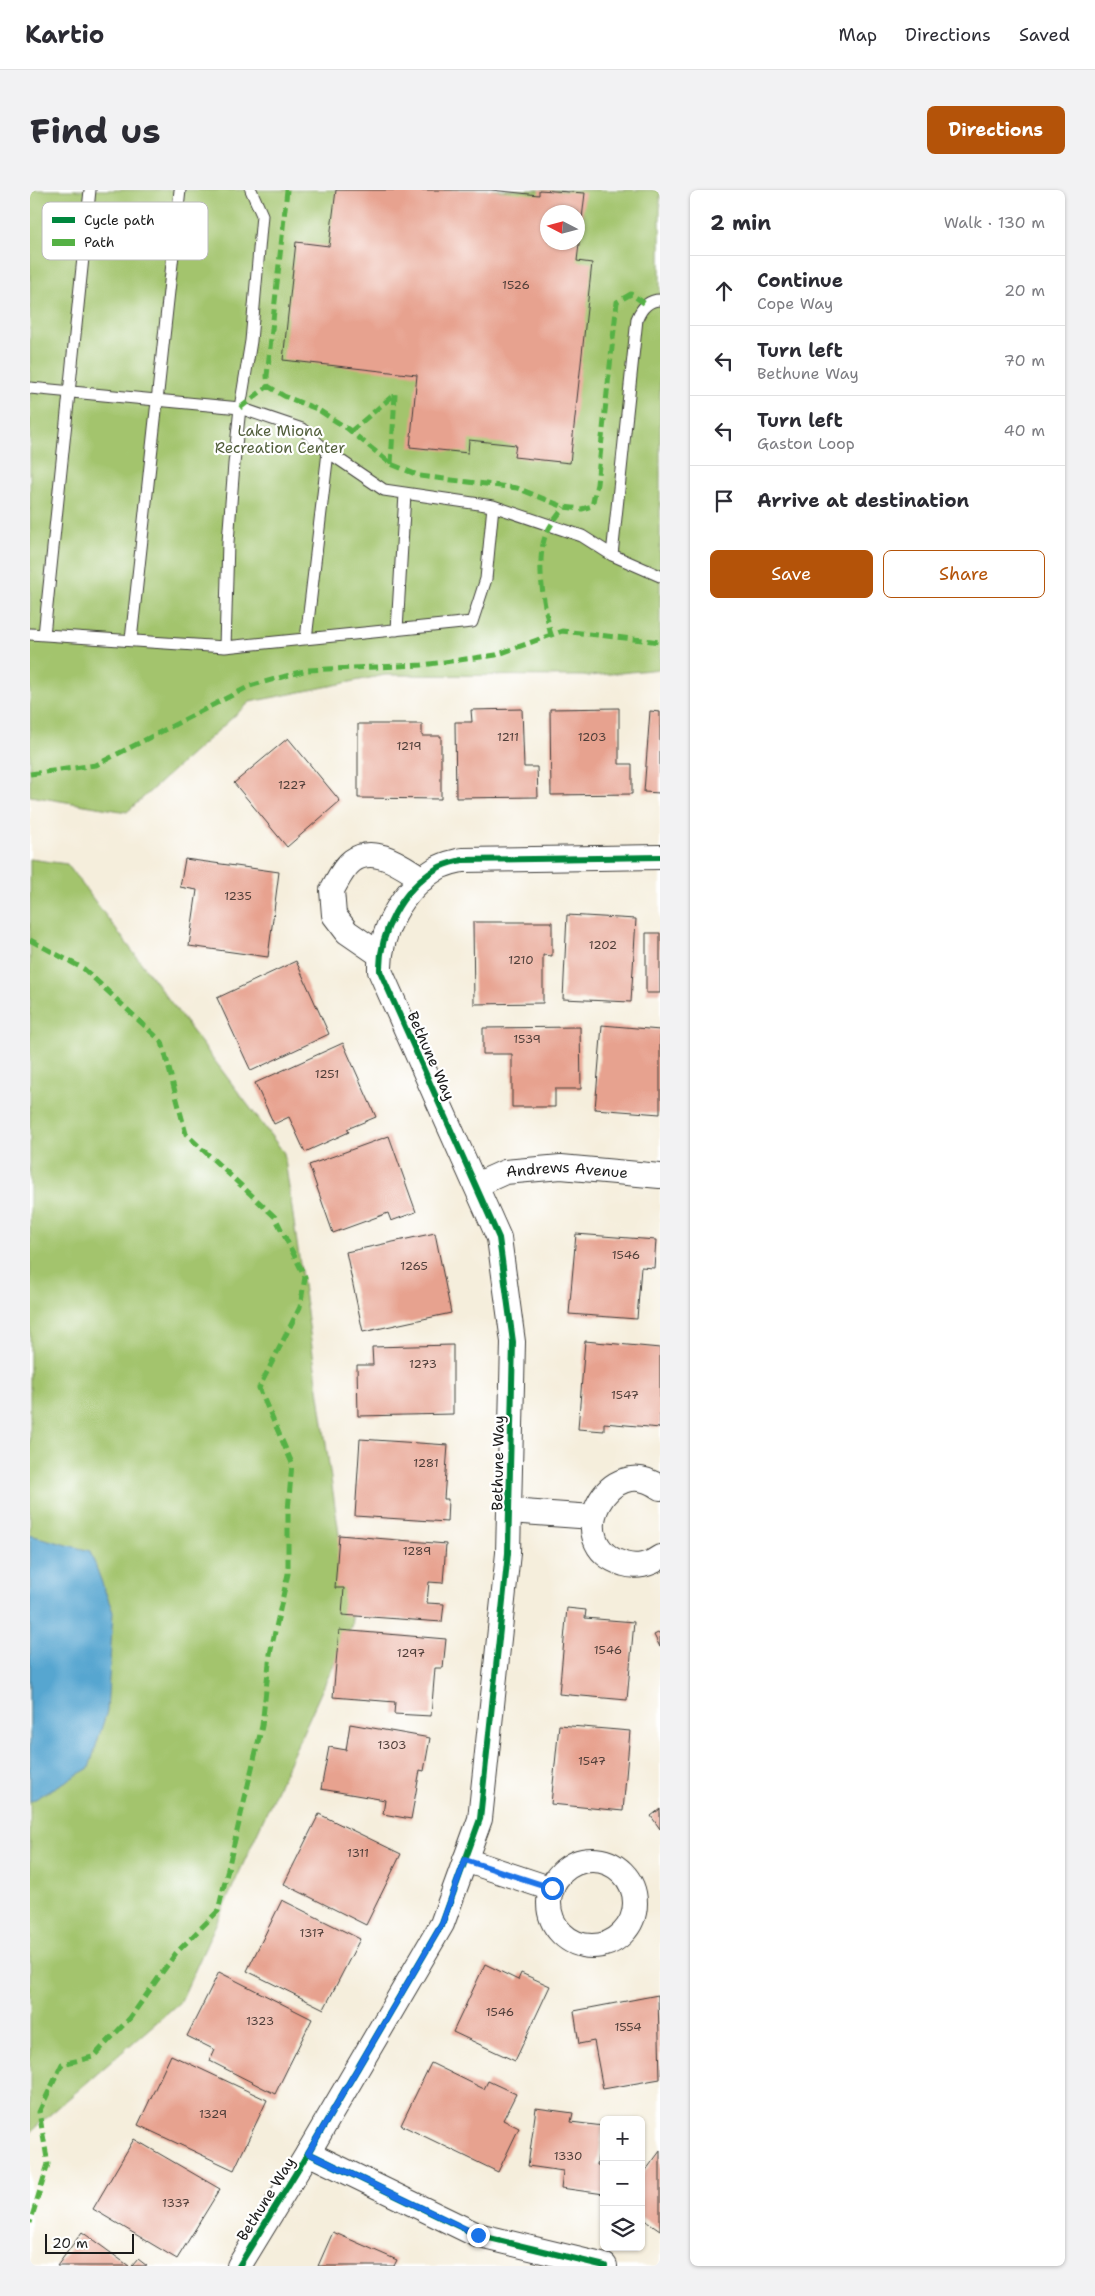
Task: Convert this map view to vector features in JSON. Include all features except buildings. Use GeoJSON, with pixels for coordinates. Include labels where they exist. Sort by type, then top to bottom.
{"type":"FeatureCollection","features":[{"type":"Feature","properties":{"kind":"street"},"geometry":{"type":"LineString","coordinates":[[379,954],[347,932],[334,915],[332,890],[352,861],[367,856],[384,856],[423,879]]}},
{"type":"Feature","properties":{"kind":"street","name":"Bethune Way"},"geometry":{"type":"LineString","coordinates":[[239,2266],[308,2153],[442,1924],[480,1819],[508,1554],[513,1342],[498,1238],[380,971],[379,954],[388,925],[412,887],[437,868],[462,860],[660,858]]}},
{"type":"Feature","properties":{"kind":"street","name":"Andrews Avenue"},"geometry":{"type":"LineString","coordinates":[[476,1185],[505,1172],[560,1167],[660,1176]]}},
{"type":"Feature","properties":{"kind":"street"},"geometry":{"type":"LineString","coordinates":[[660,1488],[646,1481],[622,1482],[611,1487],[602,1495],[592,1518],[597,1544],[617,1562],[630,1566],[643,1565],[660,1557]]}},
{"type":"Feature","properties":{"kind":"street"},"geometry":{"type":"LineString","coordinates":[[509,1511],[592,1518]]}},
{"type":"Feature","properties":{"kind":"street"},"geometry":{"type":"LineString","coordinates":[[465,1860],[552,1888]]}},
{"type":"Feature","properties":{"kind":"street"},"geometry":{"type":"LineString","coordinates":[[308,2153],[478,2235],[605,2266]]}},
{"type":"Feature","properties":{"kind":"lane"},"geometry":{"type":"LineString","coordinates":[[225,646],[228,542],[240,408],[251,341],[262,215],[251,190]]}},
{"type":"Feature","properties":{"kind":"lane"},"geometry":{"type":"LineString","coordinates":[[44,634],[82,260]]}},
{"type":"Feature","properties":{"kind":"lane"},"geometry":{"type":"LineString","coordinates":[[131,640],[173,260]]}},
{"type":"Feature","properties":{"kind":"lane"},"geometry":{"type":"LineString","coordinates":[[612,555],[637,319],[642,307],[660,300]]}},
{"type":"Feature","properties":{"kind":"lane"},"geometry":{"type":"LineString","coordinates":[[30,388],[240,408],[302,429],[328,452],[384,490],[493,506],[582,536],[612,555],[660,576]]}},
{"type":"Feature","properties":{"kind":"lane"},"geometry":{"type":"LineString","coordinates":[[306,639],[328,452]]}},
{"type":"Feature","properties":{"kind":"lane"},"geometry":{"type":"LineString","coordinates":[[397,630],[405,494]]}},
{"type":"Feature","properties":{"kind":"lane"},"geometry":{"type":"LineString","coordinates":[[30,634],[225,646],[472,622],[486,579],[493,506]]}},
{"type":"Feature","properties":{"kind":"green space","name":"Lake Miona Recreation Center"},"geometry":{"type":"Polygon","coordinates":[[[30,190],[660,190],[660,669],[590,676],[385,675],[250,702],[127,812],[30,796],[30,190]]]}},
{"type":"Feature","properties":{"kind":"green space"},"geometry":{"type":"Polygon","coordinates":[[[30,859],[67,864],[284,1153],[352,1624],[181,2001],[30,2132],[30,859]]]}},
{"type":"Feature","properties":{"kind":"water"},"geometry":{"type":"Polygon","coordinates":[[[30,1535],[90,1551],[113,1612],[107,1711],[89,1768],[30,1802],[30,1535]]]}},
{"type":"Feature","properties":{"kind":"marked path"},"geometry":{"type":"LineString","coordinates":[[287,190],[267,376],[268,386],[284,396],[317,409],[348,429],[391,464],[420,476],[517,488],[564,507],[582,509],[592,506],[597,484],[617,302],[631,294],[647,305]]}},
{"type":"Feature","properties":{"kind":"marked path"},"geometry":{"type":"LineString","coordinates":[[240,408],[268,386]]}},
{"type":"Feature","properties":{"kind":"marked path"},"geometry":{"type":"LineString","coordinates":[[350,432],[395,394]]}},
{"type":"Feature","properties":{"kind":"marked path"},"geometry":{"type":"LineString","coordinates":[[391,464],[395,394]]}},
{"type":"Feature","properties":{"kind":"marked path"},"geometry":{"type":"LineString","coordinates":[[551,636],[542,588],[542,551],[548,531],[564,507]]}},
{"type":"Feature","properties":{"kind":"marked path"},"geometry":{"type":"LineString","coordinates":[[30,774],[96,765],[250,686],[307,670],[422,665],[496,655],[562,631],[660,642]]}},
{"type":"Feature","properties":{"kind":"marked path"},"geometry":{"type":"LineString","coordinates":[[30,940],[84,969],[162,1042],[186,1134],[275,1217],[305,1277],[300,1307],[259,1388],[292,1463],[288,1511],[288,1574],[270,1654],[262,1726],[218,1911],[176,1953],[130,2018],[93,2057],[62,2064],[39,2112],[48,2164],[30,2223]]}},
{"type":"Feature","properties":{"kind":"cycle path"},"geometry":{"type":"LineString","coordinates":[[239,2266],[308,2153],[442,1924],[480,1819],[508,1553],[513,1342],[499,1238],[380,971],[381,956],[388,927],[403,900],[413,888],[436,869],[449,863],[462,860],[660,857]]}},
{"type":"Feature","properties":{"kind":"cycle path"},"geometry":{"type":"LineString","coordinates":[[308,2153],[477,2235],[605,2266]]}},
{"type":"Feature","properties":{"kind":"route"},"geometry":{"type":"LineString","coordinates":[[478,2235],[308,2153],[442,1924],[465,1860],[552,1888]]}}]}
